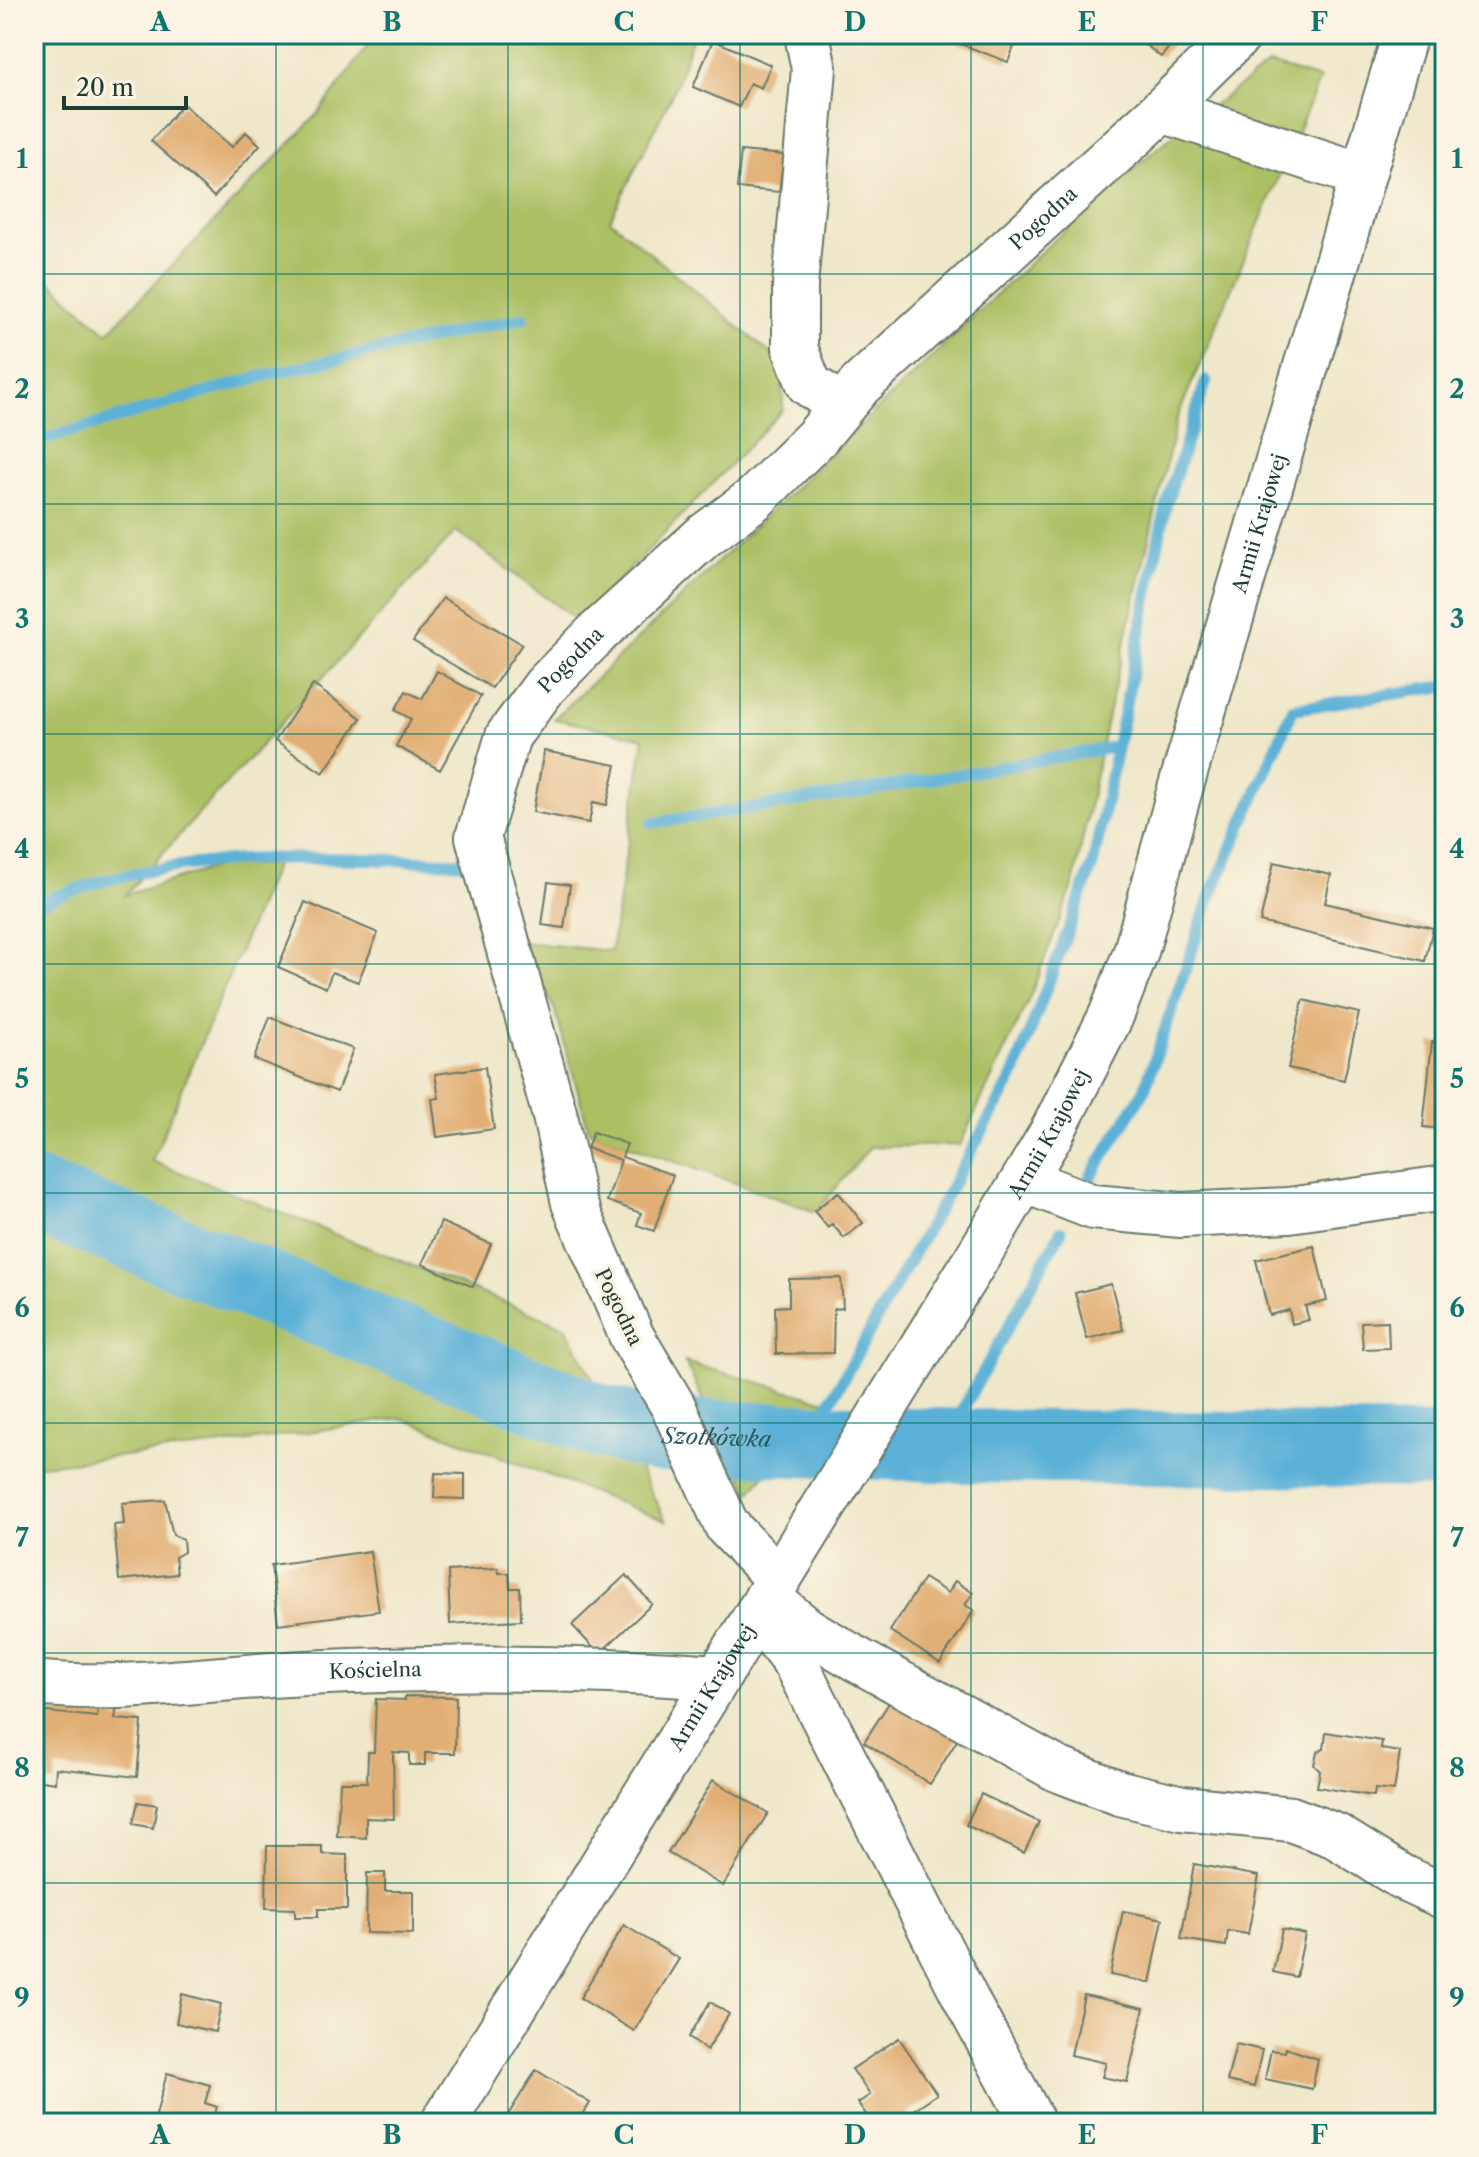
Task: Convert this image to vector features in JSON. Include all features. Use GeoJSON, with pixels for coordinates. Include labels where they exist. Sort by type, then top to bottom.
{"type":"FeatureCollection","features":[{"type":"Feature","properties":{"kind":"street"},"geometry":{"type":"LineString","coordinates":[[807,34],[814,69],[795,286],[795,348],[809,384],[841,407]]}},
{"type":"Feature","properties":{"kind":"street","name":"Pogodna"},"geometry":{"type":"LineString","coordinates":[[768,1596],[727,1526],[673,1406],[632,1337],[574,1203],[555,1116],[478,837],[508,736],[545,686],[598,632],[704,536],[754,499],[860,385],[953,297],[1162,110],[1240,34]]}},
{"type":"Feature","properties":{"kind":"street","name":"Armii Krajowej"},"geometry":{"type":"LineString","coordinates":[[443,2123],[898,1389],[1051,1134],[1111,1016],[1136,952],[1187,765],[1405,34]]}},
{"type":"Feature","properties":{"kind":"street"},"geometry":{"type":"LineString","coordinates":[[1162,110],[1361,175]]}},
{"type":"Feature","properties":{"kind":"street"},"geometry":{"type":"LineString","coordinates":[[1024,1180],[1093,1207],[1181,1215],[1289,1210],[1445,1188]]}},
{"type":"Feature","properties":{"kind":"street"},"geometry":{"type":"LineString","coordinates":[[768,1596],[806,1629],[856,1659],[1057,1769],[1120,1793],[1182,1808],[1291,1819],[1336,1836],[1402,1877],[1445,1897]]}},
{"type":"Feature","properties":{"kind":"street"},"geometry":{"type":"LineString","coordinates":[[768,1596],[796,1664],[971,2009],[1033,2123]]}},
{"type":"Feature","properties":{"kind":"street","name":"Kościelna"},"geometry":{"type":"LineString","coordinates":[[34,1683],[172,1685],[304,1673],[483,1668],[717,1677]]}},
{"type":"Feature","properties":{"kind":"green space"},"geometry":{"type":"Polygon","coordinates":[[[376,34],[694,34],[673,92],[610,220],[782,363],[783,410],[579,622],[456,531],[125,895],[219,866],[276,864],[152,1161],[566,1327],[666,1521],[401,1418],[222,1445],[34,1466],[34,267],[107,333],[318,114],[376,34]]]}},
{"type":"Feature","properties":{"kind":"green space"},"geometry":{"type":"Polygon","coordinates":[[[1269,64],[1320,79],[1177,418],[1107,719],[1073,886],[1029,999],[960,1145],[870,1147],[816,1212],[589,1131],[555,1010],[521,942],[611,951],[644,738],[554,719],[1043,250],[1157,148],[1269,64]]]}},
{"type":"Feature","properties":{"kind":"green space"},"geometry":{"type":"Polygon","coordinates":[[[685,1362],[826,1401],[750,1493],[685,1362]]]}},
{"type":"Feature","properties":{"kind":"building"},"geometry":{"type":"Polygon","coordinates":[[[947,34],[1019,34],[1008,62],[945,38],[947,34]]]}},
{"type":"Feature","properties":{"kind":"building"},"geometry":{"type":"Polygon","coordinates":[[[1132,34],[1180,34],[1161,57],[1132,34]]]}},
{"type":"Feature","properties":{"kind":"building"},"geometry":{"type":"Polygon","coordinates":[[[713,40],[771,65],[761,88],[750,83],[739,107],[693,87],[713,40]]]}},
{"type":"Feature","properties":{"kind":"building"},"geometry":{"type":"Polygon","coordinates":[[[183,104],[232,147],[246,132],[260,145],[214,197],[151,141],[183,104]]]}},
{"type":"Feature","properties":{"kind":"building"},"geometry":{"type":"Polygon","coordinates":[[[741,151],[784,155],[779,192],[737,188],[741,151]]]}},
{"type":"Feature","properties":{"kind":"building"},"geometry":{"type":"Polygon","coordinates":[[[443,598],[522,644],[492,688],[413,641],[443,598]]]}},
{"type":"Feature","properties":{"kind":"building"},"geometry":{"type":"Polygon","coordinates":[[[437,671],[481,696],[440,770],[396,746],[411,719],[395,710],[406,691],[422,699],[437,671]]]}},
{"type":"Feature","properties":{"kind":"building"},"geometry":{"type":"Polygon","coordinates":[[[313,685],[361,718],[323,773],[275,741],[313,685]]]}},
{"type":"Feature","properties":{"kind":"building"},"geometry":{"type":"Polygon","coordinates":[[[544,751],[616,765],[607,805],[593,802],[589,823],[533,812],[544,751]]]}},
{"type":"Feature","properties":{"kind":"building"},"geometry":{"type":"Polygon","coordinates":[[[1274,862],[1331,875],[1325,903],[1433,928],[1425,961],[1260,922],[1274,862]]]}},
{"type":"Feature","properties":{"kind":"building"},"geometry":{"type":"Polygon","coordinates":[[[548,882],[570,885],[564,928],[542,925],[548,882]]]}},
{"type":"Feature","properties":{"kind":"building"},"geometry":{"type":"Polygon","coordinates":[[[305,902],[378,933],[358,982],[332,972],[326,988],[278,967],[305,902]]]}},
{"type":"Feature","properties":{"kind":"building"},"geometry":{"type":"Polygon","coordinates":[[[1303,1000],[1359,1013],[1344,1080],[1288,1068],[1303,1000]]]}},
{"type":"Feature","properties":{"kind":"building"},"geometry":{"type":"Polygon","coordinates":[[[270,1017],[353,1049],[337,1092],[254,1059],[270,1017]]]}},
{"type":"Feature","properties":{"kind":"building"},"geometry":{"type":"Polygon","coordinates":[[[1432,1042],[1445,1044],[1445,1129],[1423,1127],[1432,1042]]]}},
{"type":"Feature","properties":{"kind":"building"},"geometry":{"type":"Polygon","coordinates":[[[485,1067],[494,1129],[437,1137],[432,1099],[439,1098],[435,1074],[485,1067]]]}},
{"type":"Feature","properties":{"kind":"building"},"geometry":{"type":"Polygon","coordinates":[[[593,1132],[627,1144],[622,1157],[673,1175],[654,1231],[637,1225],[641,1213],[607,1201],[621,1160],[587,1148],[593,1132]]]}},
{"type":"Feature","properties":{"kind":"building"},"geometry":{"type":"Polygon","coordinates":[[[838,1192],[863,1223],[844,1238],[832,1224],[828,1228],[814,1211],[838,1192]]]}},
{"type":"Feature","properties":{"kind":"building"},"geometry":{"type":"Polygon","coordinates":[[[441,1222],[491,1244],[473,1287],[422,1264],[441,1222]]]}},
{"type":"Feature","properties":{"kind":"building"},"geometry":{"type":"Polygon","coordinates":[[[1314,1246],[1327,1301],[1305,1306],[1309,1320],[1292,1324],[1289,1310],[1269,1315],[1256,1260],[1314,1246]]]}},
{"type":"Feature","properties":{"kind":"building"},"geometry":{"type":"Polygon","coordinates":[[[841,1278],[843,1308],[834,1309],[833,1353],[776,1354],[775,1307],[789,1306],[789,1279],[841,1278]]]}},
{"type":"Feature","properties":{"kind":"building"},"geometry":{"type":"Polygon","coordinates":[[[1111,1284],[1123,1330],[1087,1339],[1075,1293],[1111,1284]]]}},
{"type":"Feature","properties":{"kind":"building"},"geometry":{"type":"Polygon","coordinates":[[[1388,1321],[1389,1348],[1363,1349],[1361,1322],[1388,1321]]]}},
{"type":"Feature","properties":{"kind":"building"},"geometry":{"type":"Polygon","coordinates":[[[435,1473],[465,1474],[465,1499],[434,1498],[435,1473]]]}},
{"type":"Feature","properties":{"kind":"building"},"geometry":{"type":"Polygon","coordinates":[[[165,1500],[173,1535],[183,1539],[184,1552],[175,1557],[177,1574],[119,1580],[114,1525],[124,1524],[122,1503],[165,1500]]]}},
{"type":"Feature","properties":{"kind":"building"},"geometry":{"type":"Polygon","coordinates":[[[370,1551],[379,1611],[278,1624],[271,1565],[370,1551]]]}},
{"type":"Feature","properties":{"kind":"building"},"geometry":{"type":"Polygon","coordinates":[[[498,1568],[499,1573],[509,1573],[510,1588],[520,1588],[521,1620],[450,1624],[448,1571],[498,1568]]]}},
{"type":"Feature","properties":{"kind":"building"},"geometry":{"type":"Polygon","coordinates":[[[626,1575],[652,1604],[599,1654],[572,1625],[626,1575]]]}},
{"type":"Feature","properties":{"kind":"building"},"geometry":{"type":"Polygon","coordinates":[[[924,1578],[948,1593],[955,1581],[973,1593],[965,1605],[974,1610],[940,1663],[890,1631],[924,1578]]]}},
{"type":"Feature","properties":{"kind":"building"},"geometry":{"type":"Polygon","coordinates":[[[405,1696],[456,1697],[455,1753],[425,1753],[425,1765],[409,1765],[409,1753],[393,1752],[394,1819],[366,1818],[366,1838],[337,1836],[340,1782],[367,1782],[368,1752],[374,1752],[376,1699],[405,1700],[405,1696]]]}},
{"type":"Feature","properties":{"kind":"building"},"geometry":{"type":"Polygon","coordinates":[[[892,1698],[958,1739],[930,1784],[864,1742],[892,1698]]]}},
{"type":"Feature","properties":{"kind":"building"},"geometry":{"type":"Polygon","coordinates":[[[99,1703],[117,1705],[115,1719],[142,1721],[137,1777],[56,1768],[55,1783],[35,1780],[37,1711],[97,1717],[99,1703]]]}},
{"type":"Feature","properties":{"kind":"building"},"geometry":{"type":"Polygon","coordinates":[[[1326,1732],[1382,1741],[1381,1749],[1400,1752],[1394,1791],[1375,1789],[1374,1796],[1317,1787],[1320,1771],[1314,1765],[1317,1752],[1324,1749],[1326,1732]]]}},
{"type":"Feature","properties":{"kind":"building"},"geometry":{"type":"Polygon","coordinates":[[[713,1780],[768,1813],[723,1886],[668,1853],[713,1780]]]}},
{"type":"Feature","properties":{"kind":"building"},"geometry":{"type":"Polygon","coordinates":[[[981,1794],[1039,1822],[1024,1853],[966,1825],[981,1794]]]}},
{"type":"Feature","properties":{"kind":"building"},"geometry":{"type":"Polygon","coordinates":[[[138,1802],[157,1805],[153,1828],[133,1824],[138,1802]]]}},
{"type":"Feature","properties":{"kind":"building"},"geometry":{"type":"Polygon","coordinates":[[[267,1846],[322,1846],[322,1854],[347,1855],[347,1909],[318,1909],[318,1917],[295,1917],[295,1909],[266,1908],[267,1846]]]}},
{"type":"Feature","properties":{"kind":"building"},"geometry":{"type":"Polygon","coordinates":[[[1194,1864],[1259,1876],[1248,1934],[1228,1931],[1226,1946],[1181,1939],[1194,1864]]]}},
{"type":"Feature","properties":{"kind":"building"},"geometry":{"type":"Polygon","coordinates":[[[367,1873],[385,1873],[385,1891],[413,1891],[413,1934],[366,1933],[367,1873]]]}},
{"type":"Feature","properties":{"kind":"building"},"geometry":{"type":"Polygon","coordinates":[[[1123,1911],[1163,1919],[1150,1983],[1110,1975],[1123,1911]]]}},
{"type":"Feature","properties":{"kind":"building"},"geometry":{"type":"Polygon","coordinates":[[[624,1925],[679,1959],[634,2031],[580,1998],[624,1925]]]}},
{"type":"Feature","properties":{"kind":"building"},"geometry":{"type":"Polygon","coordinates":[[[1282,1929],[1305,1934],[1296,1977],[1273,1972],[1282,1929]]]}},
{"type":"Feature","properties":{"kind":"building"},"geometry":{"type":"Polygon","coordinates":[[[182,1994],[221,2004],[215,2032],[176,2023],[182,1994]]]}},
{"type":"Feature","properties":{"kind":"building"},"geometry":{"type":"Polygon","coordinates":[[[1084,1995],[1144,2008],[1127,2082],[1102,2077],[1106,2063],[1071,2055],[1084,1995]]]}},
{"type":"Feature","properties":{"kind":"building"},"geometry":{"type":"Polygon","coordinates":[[[710,2002],[729,2014],[707,2050],[689,2037],[710,2002]]]}},
{"type":"Feature","properties":{"kind":"building"},"geometry":{"type":"Polygon","coordinates":[[[899,2038],[937,2094],[894,2123],[872,2123],[858,2103],[870,2095],[852,2069],[899,2038]]]}},
{"type":"Feature","properties":{"kind":"building"},"geometry":{"type":"Polygon","coordinates":[[[1236,2044],[1262,2050],[1254,2087],[1227,2081],[1236,2044]]]}},
{"type":"Feature","properties":{"kind":"building"},"geometry":{"type":"Polygon","coordinates":[[[1286,2048],[1318,2059],[1312,2089],[1265,2079],[1271,2050],[1285,2052],[1286,2048]]]}},
{"type":"Feature","properties":{"kind":"building"},"geometry":{"type":"Polygon","coordinates":[[[536,2070],[590,2103],[578,2123],[503,2123],[536,2070]]]}},
{"type":"Feature","properties":{"kind":"building"},"geometry":{"type":"Polygon","coordinates":[[[167,2073],[210,2085],[205,2103],[217,2107],[212,2123],[154,2123],[167,2073]]]}},
{"type":"Feature","properties":{"kind":"waterway"},"geometry":{"type":"LineString","coordinates":[[34,442],[270,374],[523,318]]}},
{"type":"Feature","properties":{"kind":"waterway"},"geometry":{"type":"LineString","coordinates":[[808,1441],[1013,1077],[1093,864],[1166,505],[1206,381]]}},
{"type":"Feature","properties":{"kind":"waterway"},"geometry":{"type":"LineString","coordinates":[[1085,1186],[1144,1091],[1209,900],[1293,709],[1445,686]]}},
{"type":"Feature","properties":{"kind":"waterway"},"geometry":{"type":"LineString","coordinates":[[652,823],[853,793],[1115,747]]}},
{"type":"Feature","properties":{"kind":"waterway"},"geometry":{"type":"LineString","coordinates":[[34,906],[83,887],[136,873],[190,864],[303,858],[466,863]]}},
{"type":"Feature","properties":{"kind":"waterway","name":"Szotkówka"},"geometry":{"type":"LineString","coordinates":[[34,1195],[599,1421],[657,1435],[965,1446],[1445,1451]]}},
{"type":"Feature","properties":{"kind":"waterway"},"geometry":{"type":"LineString","coordinates":[[943,1445],[1061,1231]]}}]}
